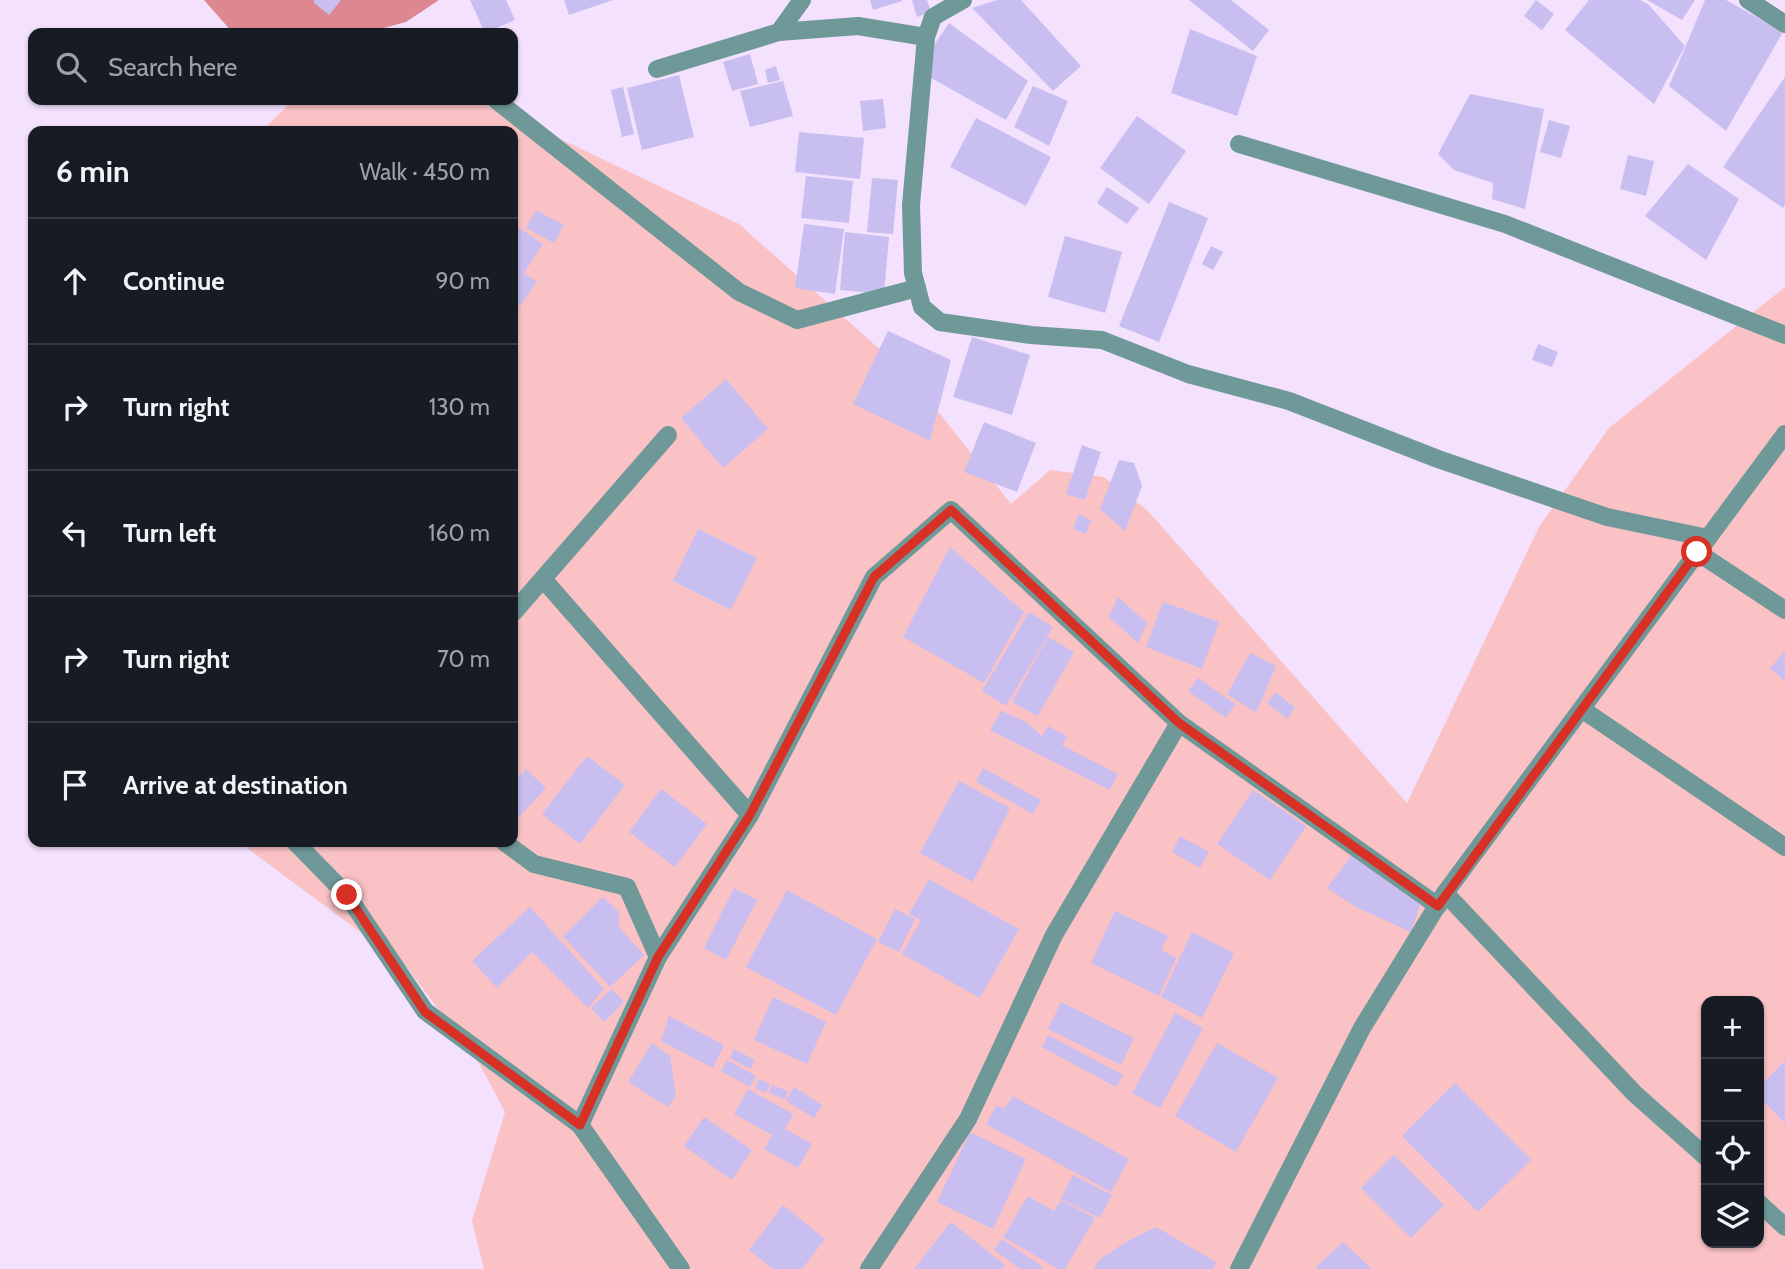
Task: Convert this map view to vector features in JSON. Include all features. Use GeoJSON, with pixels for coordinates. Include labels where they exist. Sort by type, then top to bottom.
{"type":"FeatureCollection","features":[{"type":"Feature","properties":{"kind":"street"},"geometry":{"type":"LineString","coordinates":[[779,32],[803,0]]}},
{"type":"Feature","properties":{"kind":"street"},"geometry":{"type":"LineString","coordinates":[[962,0],[933,17],[926,37],[911,205],[913,273],[922,307],[940,322],[1031,335],[1102,340],[1188,374],[1289,401],[1438,459],[1607,517],[1708,538]]}},
{"type":"Feature","properties":{"kind":"street"},"geometry":{"type":"LineString","coordinates":[[1748,0],[1785,24]]}},
{"type":"Feature","properties":{"kind":"street"},"geometry":{"type":"LineString","coordinates":[[657,69],[779,32],[858,26],[926,37]]}},
{"type":"Feature","properties":{"kind":"street"},"geometry":{"type":"LineString","coordinates":[[501,105],[739,292],[797,320],[917,288]]}},
{"type":"Feature","properties":{"kind":"street"},"geometry":{"type":"LineString","coordinates":[[1239,144],[1504,224],[1785,335]]}},
{"type":"Feature","properties":{"kind":"street"},"geometry":{"type":"LineString","coordinates":[[1239,1269],[1362,1028],[1442,900],[1785,434]]}},
{"type":"Feature","properties":{"kind":"street"},"geometry":{"type":"LineString","coordinates":[[518,607],[667,435]]}},
{"type":"Feature","properties":{"kind":"street"},"geometry":{"type":"LineString","coordinates":[[580,1125],[658,957],[750,815],[874,577],[951,510],[1179,723],[1442,900],[1635,1094],[1701,1153]]}},
{"type":"Feature","properties":{"kind":"street"},"geometry":{"type":"LineString","coordinates":[[1697,552],[1785,610]]}},
{"type":"Feature","properties":{"kind":"street"},"geometry":{"type":"LineString","coordinates":[[543,579],[750,815]]}},
{"type":"Feature","properties":{"kind":"street"},"geometry":{"type":"LineString","coordinates":[[1583,710],[1785,847]]}},
{"type":"Feature","properties":{"kind":"street"},"geometry":{"type":"LineString","coordinates":[[869,1269],[968,1119],[1054,935],[1179,723]]}},
{"type":"Feature","properties":{"kind":"street"},"geometry":{"type":"LineString","coordinates":[[300,847],[347,895],[425,1012],[580,1125],[681,1269]]}},
{"type":"Feature","properties":{"kind":"street"},"geometry":{"type":"LineString","coordinates":[[512,847],[534,864],[627,887],[658,957]]}},
{"type":"Feature","properties":{"kind":"street"},"geometry":{"type":"LineString","coordinates":[[1764,1208],[1785,1227]]}},
{"type":"Feature","properties":{"kind":"shaded area"},"geometry":{"type":"Polygon","coordinates":[[[204,0],[439,0],[406,22],[384,28],[229,28],[204,0]]]}},
{"type":"Feature","properties":{"kind":"shaded area"},"geometry":{"type":"Polygon","coordinates":[[[288,105],[515,105],[537,128],[739,224],[911,377],[1011,504],[1050,470],[1104,477],[1147,510],[1407,803],[1539,527],[1609,428],[1785,287],[1785,1269],[484,1269],[472,1221],[505,1112],[480,1065],[406,966],[246,847],[518,847],[518,126],[267,126],[288,105]]]}},
{"type":"Feature","properties":{"kind":"building"},"geometry":{"type":"Polygon","coordinates":[[[341,0],[329,15],[313,2],[341,0]]]}},
{"type":"Feature","properties":{"kind":"building"},"geometry":{"type":"Polygon","coordinates":[[[470,0],[506,0],[515,20],[497,28],[483,28],[470,0]]]}},
{"type":"Feature","properties":{"kind":"building"},"geometry":{"type":"Polygon","coordinates":[[[564,0],[613,0],[569,15],[564,0]]]}},
{"type":"Feature","properties":{"kind":"building"},"geometry":{"type":"Polygon","coordinates":[[[870,0],[902,0],[902,1],[873,10],[870,0]]]}},
{"type":"Feature","properties":{"kind":"building"},"geometry":{"type":"Polygon","coordinates":[[[912,0],[927,0],[931,12],[917,17],[912,0]]]}},
{"type":"Feature","properties":{"kind":"building"},"geometry":{"type":"Polygon","coordinates":[[[997,0],[1021,0],[1081,66],[1053,91],[972,8],[997,0]]]}},
{"type":"Feature","properties":{"kind":"building"},"geometry":{"type":"Polygon","coordinates":[[[1189,0],[1231,0],[1269,30],[1253,51],[1189,0]]]}},
{"type":"Feature","properties":{"kind":"building"},"geometry":{"type":"Polygon","coordinates":[[[1536,0],[1554,14],[1542,30],[1524,16],[1536,0]]]}},
{"type":"Feature","properties":{"kind":"building"},"geometry":{"type":"Polygon","coordinates":[[[1589,0],[1640,0],[1648,4],[1685,46],[1654,104],[1565,30],[1589,0]]]}},
{"type":"Feature","properties":{"kind":"building"},"geometry":{"type":"Polygon","coordinates":[[[1647,0],[1695,0],[1682,20],[1647,0]]]}},
{"type":"Feature","properties":{"kind":"building"},"geometry":{"type":"Polygon","coordinates":[[[1705,0],[1726,0],[1783,32],[1726,131],[1669,86],[1705,0]]]}},
{"type":"Feature","properties":{"kind":"building"},"geometry":{"type":"Polygon","coordinates":[[[949,23],[1028,81],[1006,120],[917,70],[949,23]]]}},
{"type":"Feature","properties":{"kind":"building"},"geometry":{"type":"Polygon","coordinates":[[[1190,29],[1257,56],[1237,116],[1171,93],[1190,29]]]}},
{"type":"Feature","properties":{"kind":"building"},"geometry":{"type":"Polygon","coordinates":[[[750,54],[758,84],[732,91],[723,62],[750,54]]]}},
{"type":"Feature","properties":{"kind":"building"},"geometry":{"type":"Polygon","coordinates":[[[776,66],[780,80],[768,83],[765,70],[776,66]]]}},
{"type":"Feature","properties":{"kind":"building"},"geometry":{"type":"Polygon","coordinates":[[[679,75],[694,137],[642,150],[627,88],[679,75]]]}},
{"type":"Feature","properties":{"kind":"building"},"geometry":{"type":"Polygon","coordinates":[[[1785,77],[1785,205],[1783,208],[1723,167],[1785,77]]]}},
{"type":"Feature","properties":{"kind":"building"},"geometry":{"type":"Polygon","coordinates":[[[783,81],[793,116],[750,127],[740,91],[783,81]]]}},
{"type":"Feature","properties":{"kind":"building"},"geometry":{"type":"Polygon","coordinates":[[[1033,86],[1068,101],[1049,146],[1014,127],[1033,86]]]}},
{"type":"Feature","properties":{"kind":"building"},"geometry":{"type":"Polygon","coordinates":[[[623,87],[634,134],[622,137],[611,90],[623,87]]]}},
{"type":"Feature","properties":{"kind":"building"},"geometry":{"type":"Polygon","coordinates":[[[1470,94],[1544,109],[1525,209],[1492,199],[1493,183],[1454,170],[1438,154],[1470,94]]]}},
{"type":"Feature","properties":{"kind":"building"},"geometry":{"type":"Polygon","coordinates":[[[883,99],[886,128],[863,131],[860,101],[883,99]]]}},
{"type":"Feature","properties":{"kind":"building"},"geometry":{"type":"Polygon","coordinates":[[[1137,116],[1186,151],[1149,204],[1100,168],[1137,116]]]}},
{"type":"Feature","properties":{"kind":"building"},"geometry":{"type":"Polygon","coordinates":[[[976,118],[1051,157],[1026,206],[950,167],[976,118]]]}},
{"type":"Feature","properties":{"kind":"building"},"geometry":{"type":"Polygon","coordinates":[[[1549,120],[1570,126],[1561,158],[1540,152],[1549,120]]]}},
{"type":"Feature","properties":{"kind":"building"},"geometry":{"type":"Polygon","coordinates":[[[799,132],[864,138],[860,179],[795,172],[799,132]]]}},
{"type":"Feature","properties":{"kind":"building"},"geometry":{"type":"Polygon","coordinates":[[[1628,155],[1654,161],[1646,196],[1620,189],[1628,155]]]}},
{"type":"Feature","properties":{"kind":"building"},"geometry":{"type":"Polygon","coordinates":[[[1688,164],[1739,199],[1706,260],[1645,216],[1688,164]]]}},
{"type":"Feature","properties":{"kind":"building"},"geometry":{"type":"Polygon","coordinates":[[[806,176],[853,181],[849,223],[801,218],[806,176]]]}},
{"type":"Feature","properties":{"kind":"building"},"geometry":{"type":"Polygon","coordinates":[[[872,178],[898,180],[893,234],[867,232],[872,178]]]}},
{"type":"Feature","properties":{"kind":"building"},"geometry":{"type":"Polygon","coordinates":[[[1107,187],[1139,208],[1127,224],[1097,203],[1107,187]]]}},
{"type":"Feature","properties":{"kind":"building"},"geometry":{"type":"Polygon","coordinates":[[[1169,202],[1208,218],[1159,342],[1119,326],[1169,202]]]}},
{"type":"Feature","properties":{"kind":"building"},"geometry":{"type":"Polygon","coordinates":[[[536,210],[564,225],[554,243],[526,228],[536,210]]]}},
{"type":"Feature","properties":{"kind":"building"},"geometry":{"type":"Polygon","coordinates":[[[804,224],[844,229],[835,294],[795,288],[804,224]]]}},
{"type":"Feature","properties":{"kind":"building"},"geometry":{"type":"Polygon","coordinates":[[[518,230],[543,244],[524,273],[537,282],[520,306],[518,305],[518,230]]]}},
{"type":"Feature","properties":{"kind":"building"},"geometry":{"type":"Polygon","coordinates":[[[845,232],[889,237],[884,294],[840,290],[845,232]]]}},
{"type":"Feature","properties":{"kind":"building"},"geometry":{"type":"Polygon","coordinates":[[[1065,236],[1122,252],[1105,313],[1048,297],[1065,236]]]}},
{"type":"Feature","properties":{"kind":"building"},"geometry":{"type":"Polygon","coordinates":[[[1211,246],[1223,252],[1213,270],[1202,264],[1211,246]]]}},
{"type":"Feature","properties":{"kind":"building"},"geometry":{"type":"Polygon","coordinates":[[[888,331],[951,360],[930,441],[853,404],[888,331]]]}},
{"type":"Feature","properties":{"kind":"building"},"geometry":{"type":"Polygon","coordinates":[[[972,337],[1030,355],[1012,415],[953,397],[972,337]]]}},
{"type":"Feature","properties":{"kind":"building"},"geometry":{"type":"Polygon","coordinates":[[[1538,344],[1558,352],[1552,367],[1532,360],[1538,344]]]}},
{"type":"Feature","properties":{"kind":"building"},"geometry":{"type":"Polygon","coordinates":[[[726,379],[768,429],[723,468],[681,418],[726,379]]]}},
{"type":"Feature","properties":{"kind":"building"},"geometry":{"type":"Polygon","coordinates":[[[984,422],[1036,443],[1017,492],[964,472],[984,422]]]}},
{"type":"Feature","properties":{"kind":"building"},"geometry":{"type":"Polygon","coordinates":[[[1082,445],[1101,452],[1085,500],[1066,494],[1082,445]]]}},
{"type":"Feature","properties":{"kind":"building"},"geometry":{"type":"Polygon","coordinates":[[[1119,460],[1134,463],[1142,486],[1125,531],[1100,509],[1119,460]]]}},
{"type":"Feature","properties":{"kind":"building"},"geometry":{"type":"Polygon","coordinates":[[[1078,514],[1091,520],[1086,534],[1073,529],[1078,514]]]}},
{"type":"Feature","properties":{"kind":"building"},"geometry":{"type":"Polygon","coordinates":[[[698,529],[757,558],[731,610],[673,581],[698,529]]]}},
{"type":"Feature","properties":{"kind":"building"},"geometry":{"type":"Polygon","coordinates":[[[950,547],[1024,612],[984,683],[903,637],[950,547]]]}},
{"type":"Feature","properties":{"kind":"building"},"geometry":{"type":"Polygon","coordinates":[[[1118,597],[1147,623],[1138,643],[1109,617],[1118,597]]]}},
{"type":"Feature","properties":{"kind":"building"},"geometry":{"type":"Polygon","coordinates":[[[1163,602],[1219,622],[1202,669],[1146,647],[1163,602]]]}},
{"type":"Feature","properties":{"kind":"building"},"geometry":{"type":"Polygon","coordinates":[[[1029,612],[1053,627],[1006,706],[982,691],[1029,612]]]}},
{"type":"Feature","properties":{"kind":"building"},"geometry":{"type":"Polygon","coordinates":[[[1048,637],[1074,652],[1038,716],[1012,702],[1048,637]]]}},
{"type":"Feature","properties":{"kind":"building"},"geometry":{"type":"Polygon","coordinates":[[[1785,651],[1785,681],[1770,668],[1785,651]]]}},
{"type":"Feature","properties":{"kind":"building"},"geometry":{"type":"Polygon","coordinates":[[[1250,653],[1276,666],[1256,713],[1227,694],[1250,653]]]}},
{"type":"Feature","properties":{"kind":"building"},"geometry":{"type":"Polygon","coordinates":[[[1198,678],[1235,704],[1226,718],[1188,691],[1198,678]]]}},
{"type":"Feature","properties":{"kind":"building"},"geometry":{"type":"Polygon","coordinates":[[[1276,692],[1295,708],[1287,719],[1267,703],[1276,692]]]}},
{"type":"Feature","properties":{"kind":"building"},"geometry":{"type":"Polygon","coordinates":[[[1001,711],[1026,722],[1042,736],[1048,726],[1067,736],[1062,745],[1118,774],[1110,790],[990,730],[1001,711]]]}},
{"type":"Feature","properties":{"kind":"building"},"geometry":{"type":"Polygon","coordinates":[[[587,756],[625,785],[580,844],[542,814],[587,756]]]}},
{"type":"Feature","properties":{"kind":"building"},"geometry":{"type":"Polygon","coordinates":[[[983,768],[1041,800],[1033,814],[976,782],[983,768]]]}},
{"type":"Feature","properties":{"kind":"building"},"geometry":{"type":"Polygon","coordinates":[[[526,769],[546,788],[518,818],[518,778],[526,769]]]}},
{"type":"Feature","properties":{"kind":"building"},"geometry":{"type":"Polygon","coordinates":[[[959,781],[1010,808],[973,882],[920,853],[959,781]]]}},
{"type":"Feature","properties":{"kind":"building"},"geometry":{"type":"Polygon","coordinates":[[[661,789],[707,824],[675,867],[629,832],[661,789]]]}},
{"type":"Feature","properties":{"kind":"building"},"geometry":{"type":"Polygon","coordinates":[[[1253,790],[1306,826],[1270,880],[1217,844],[1253,790]]]}},
{"type":"Feature","properties":{"kind":"building"},"geometry":{"type":"Polygon","coordinates":[[[1180,836],[1209,852],[1200,868],[1172,852],[1180,836]]]}},
{"type":"Feature","properties":{"kind":"building"},"geometry":{"type":"Polygon","coordinates":[[[1352,855],[1420,905],[1411,932],[1356,907],[1327,888],[1352,855]]]}},
{"type":"Feature","properties":{"kind":"building"},"geometry":{"type":"Polygon","coordinates":[[[929,879],[1019,929],[980,998],[902,954],[921,920],[909,914],[929,879]]]}},
{"type":"Feature","properties":{"kind":"building"},"geometry":{"type":"Polygon","coordinates":[[[734,888],[757,900],[726,960],[704,948],[734,888]]]}},
{"type":"Feature","properties":{"kind":"building"},"geometry":{"type":"Polygon","coordinates":[[[787,890],[877,939],[836,1015],[746,967],[787,890]]]}},
{"type":"Feature","properties":{"kind":"building"},"geometry":{"type":"Polygon","coordinates":[[[603,897],[619,912],[619,927],[644,955],[610,987],[563,936],[603,897]]]}},
{"type":"Feature","properties":{"kind":"building"},"geometry":{"type":"Polygon","coordinates":[[[530,907],[604,989],[588,1008],[532,952],[497,988],[472,961],[530,907]]]}},
{"type":"Feature","properties":{"kind":"building"},"geometry":{"type":"Polygon","coordinates":[[[895,909],[915,919],[899,952],[878,942],[895,909]]]}},
{"type":"Feature","properties":{"kind":"building"},"geometry":{"type":"Polygon","coordinates":[[[1115,911],[1168,936],[1161,950],[1176,958],[1159,996],[1091,963],[1115,911]]]}},
{"type":"Feature","properties":{"kind":"building"},"geometry":{"type":"Polygon","coordinates":[[[1192,932],[1234,953],[1202,1018],[1161,997],[1192,932]]]}},
{"type":"Feature","properties":{"kind":"building"},"geometry":{"type":"Polygon","coordinates":[[[612,989],[624,1002],[604,1022],[591,1008],[612,989]]]}},
{"type":"Feature","properties":{"kind":"building"},"geometry":{"type":"Polygon","coordinates":[[[773,997],[826,1022],[807,1064],[754,1040],[773,997]]]}},
{"type":"Feature","properties":{"kind":"building"},"geometry":{"type":"Polygon","coordinates":[[[1061,1002],[1134,1038],[1121,1065],[1048,1029],[1061,1002]]]}},
{"type":"Feature","properties":{"kind":"building"},"geometry":{"type":"Polygon","coordinates":[[[1175,1013],[1203,1028],[1160,1108],[1132,1093],[1175,1013]]]}},
{"type":"Feature","properties":{"kind":"building"},"geometry":{"type":"Polygon","coordinates":[[[669,1016],[724,1045],[713,1068],[661,1041],[669,1016]]]}},
{"type":"Feature","properties":{"kind":"building"},"geometry":{"type":"Polygon","coordinates":[[[1048,1035],[1123,1075],[1116,1087],[1042,1047],[1048,1035]]]}},
{"type":"Feature","properties":{"kind":"building"},"geometry":{"type":"Polygon","coordinates":[[[652,1043],[670,1056],[676,1096],[668,1107],[628,1082],[652,1043]]]}},
{"type":"Feature","properties":{"kind":"building"},"geometry":{"type":"Polygon","coordinates":[[[1217,1043],[1278,1078],[1236,1152],[1175,1116],[1217,1043]]]}},
{"type":"Feature","properties":{"kind":"building"},"geometry":{"type":"Polygon","coordinates":[[[734,1049],[755,1060],[750,1069],[730,1058],[734,1049]]]}},
{"type":"Feature","properties":{"kind":"building"},"geometry":{"type":"Polygon","coordinates":[[[727,1060],[756,1076],[750,1087],[721,1071],[727,1060]]]}},
{"type":"Feature","properties":{"kind":"building"},"geometry":{"type":"Polygon","coordinates":[[[1785,1061],[1785,1123],[1764,1102],[1764,1082],[1785,1061]]]}},
{"type":"Feature","properties":{"kind":"building"},"geometry":{"type":"Polygon","coordinates":[[[759,1079],[770,1084],[766,1093],[755,1088],[759,1079]]]}},
{"type":"Feature","properties":{"kind":"building"},"geometry":{"type":"Polygon","coordinates":[[[1455,1083],[1531,1160],[1478,1212],[1402,1136],[1455,1083]]]}},
{"type":"Feature","properties":{"kind":"building"},"geometry":{"type":"Polygon","coordinates":[[[772,1085],[788,1091],[785,1099],[769,1093],[772,1085]]]}},
{"type":"Feature","properties":{"kind":"building"},"geometry":{"type":"Polygon","coordinates":[[[794,1087],[822,1105],[814,1118],[786,1101],[794,1087]]]}},
{"type":"Feature","properties":{"kind":"building"},"geometry":{"type":"Polygon","coordinates":[[[748,1089],[793,1114],[785,1129],[812,1144],[798,1168],[764,1149],[772,1135],[734,1114],[748,1089]]]}},
{"type":"Feature","properties":{"kind":"building"},"geometry":{"type":"Polygon","coordinates":[[[1013,1096],[1129,1159],[1111,1192],[986,1124],[996,1106],[1005,1108],[1013,1096]]]}},
{"type":"Feature","properties":{"kind":"building"},"geometry":{"type":"Polygon","coordinates":[[[704,1117],[752,1150],[732,1180],[684,1146],[704,1117]]]}},
{"type":"Feature","properties":{"kind":"building"},"geometry":{"type":"Polygon","coordinates":[[[970,1132],[1026,1159],[993,1229],[937,1202],[970,1132]]]}},
{"type":"Feature","properties":{"kind":"building"},"geometry":{"type":"Polygon","coordinates":[[[1394,1155],[1444,1205],[1411,1238],[1361,1188],[1394,1155]]]}},
{"type":"Feature","properties":{"kind":"building"},"geometry":{"type":"Polygon","coordinates":[[[1073,1175],[1112,1195],[1100,1218],[1061,1199],[1073,1175]]]}},
{"type":"Feature","properties":{"kind":"building"},"geometry":{"type":"Polygon","coordinates":[[[1028,1196],[1054,1211],[1061,1200],[1095,1218],[1065,1269],[1058,1269],[1003,1237],[1028,1196]]]}},
{"type":"Feature","properties":{"kind":"building"},"geometry":{"type":"Polygon","coordinates":[[[783,1205],[825,1239],[802,1269],[773,1269],[749,1250],[783,1205]]]}},
{"type":"Feature","properties":{"kind":"building"},"geometry":{"type":"Polygon","coordinates":[[[951,1222],[1005,1265],[1002,1269],[914,1269],[951,1222]]]}},
{"type":"Feature","properties":{"kind":"building"},"geometry":{"type":"Polygon","coordinates":[[[1156,1227],[1216,1262],[1213,1269],[1094,1269],[1099,1260],[1124,1243],[1156,1227]]]}},
{"type":"Feature","properties":{"kind":"building"},"geometry":{"type":"Polygon","coordinates":[[[1002,1239],[1043,1267],[1020,1269],[994,1250],[1002,1239]]]}},
{"type":"Feature","properties":{"kind":"building"},"geometry":{"type":"Polygon","coordinates":[[[1343,1242],[1372,1269],[1317,1269],[1343,1242]]]}},
{"type":"Feature","properties":{"kind":"route"},"geometry":{"type":"LineString","coordinates":[[347,895],[425,1012],[580,1125],[658,957],[750,815],[874,577],[951,510],[1179,723],[1438,906],[1697,552]]}}]}
